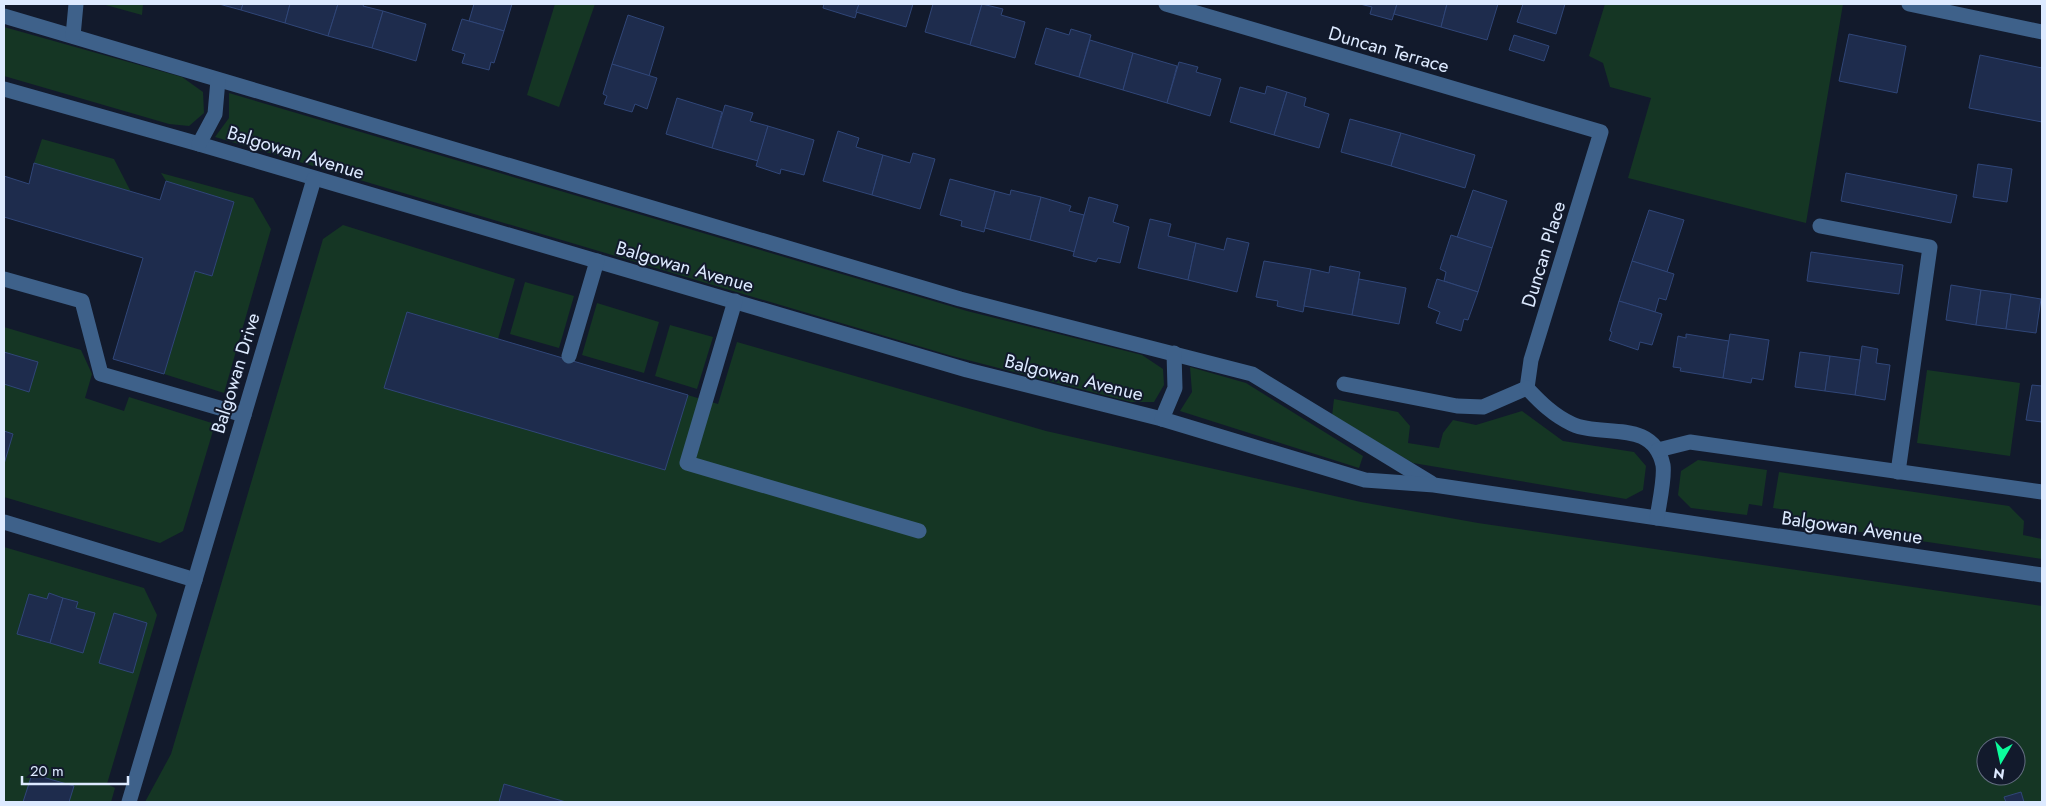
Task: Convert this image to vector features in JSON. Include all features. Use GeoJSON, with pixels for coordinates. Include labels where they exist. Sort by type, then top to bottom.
{"type":"FeatureCollection","features":[{"type":"Feature","properties":{"kind":"street"},"geometry":{"type":"LineString","coordinates":[[73,36],[76,4]]}},
{"type":"Feature","properties":{"kind":"street","name":"Duncan Terrace"},"geometry":{"type":"LineString","coordinates":[[1166,4],[1601,132]]}},
{"type":"Feature","properties":{"kind":"street"},"geometry":{"type":"LineString","coordinates":[[1909,4],[2042,32]]}},
{"type":"Feature","properties":{"kind":"street","name":"Balgowan Avenue"},"geometry":{"type":"LineString","coordinates":[[4,16],[960,299],[1252,374],[1434,485]]}},
{"type":"Feature","properties":{"kind":"street","name":"Balgowan Avenue"},"geometry":{"type":"LineString","coordinates":[[199,144],[215,114],[218,80]]}},
{"type":"Feature","properties":{"kind":"street","name":"Balgowan Avenue"},"geometry":{"type":"LineString","coordinates":[[4,89],[199,144],[967,370],[1162,419],[1365,480],[1434,485],[2042,575]]}},
{"type":"Feature","properties":{"kind":"street","name":"Duncan Place"},"geometry":{"type":"LineString","coordinates":[[1527,388],[1531,360],[1601,132]]}},
{"type":"Feature","properties":{"kind":"street","name":"Balgowan Drive"},"geometry":{"type":"LineString","coordinates":[[129,802],[314,179]]}},
{"type":"Feature","properties":{"kind":"street"},"geometry":{"type":"LineString","coordinates":[[1820,226],[1930,247],[1898,472]]}},
{"type":"Feature","properties":{"kind":"street"},"geometry":{"type":"LineString","coordinates":[[569,356],[597,261]]}},
{"type":"Feature","properties":{"kind":"street"},"geometry":{"type":"LineString","coordinates":[[4,279],[82,301],[101,374],[244,415]]}},
{"type":"Feature","properties":{"kind":"street"},"geometry":{"type":"LineString","coordinates":[[735,302],[687,463],[919,532]]}},
{"type":"Feature","properties":{"kind":"street","name":"Balgowan Avenue"},"geometry":{"type":"LineString","coordinates":[[1162,419],[1176,388],[1174,353]]}},
{"type":"Feature","properties":{"kind":"street"},"geometry":{"type":"LineString","coordinates":[[1344,384],[1458,406],[1483,407],[1527,388],[1546,408],[1573,425],[1640,435],[1658,450],[1663,467],[1657,518]]}},
{"type":"Feature","properties":{"kind":"street"},"geometry":{"type":"LineString","coordinates":[[1658,450],[1690,442],[2042,492]]}},
{"type":"Feature","properties":{"kind":"street"},"geometry":{"type":"LineString","coordinates":[[4,522],[195,580]]}},
{"type":"Feature","properties":{"kind":"green space"},"geometry":{"type":"Polygon","coordinates":[[[102,4],[143,4],[142,15],[102,4]]]}},
{"type":"Feature","properties":{"kind":"green space"},"geometry":{"type":"Polygon","coordinates":[[[555,4],[595,4],[559,107],[527,95],[555,4]]]}},
{"type":"Feature","properties":{"kind":"green space"},"geometry":{"type":"Polygon","coordinates":[[[1605,4],[1843,4],[1806,223],[1628,178],[1651,98],[1610,87],[1603,63],[1589,56],[1605,4]]]}},
{"type":"Feature","properties":{"kind":"green space"},"geometry":{"type":"Polygon","coordinates":[[[4,27],[182,77],[203,92],[204,113],[189,126],[169,124],[4,76],[4,27]]]}},
{"type":"Feature","properties":{"kind":"green space"},"geometry":{"type":"Polygon","coordinates":[[[229,93],[967,311],[1142,355],[1163,369],[1164,385],[1154,402],[1131,402],[952,356],[215,137],[229,118],[229,93]]]}},
{"type":"Feature","properties":{"kind":"green space"},"geometry":{"type":"Polygon","coordinates":[[[42,139],[114,159],[131,192],[34,163],[42,139]]]}},
{"type":"Feature","properties":{"kind":"green space"},"geometry":{"type":"Polygon","coordinates":[[[161,173],[253,198],[271,229],[224,393],[164,374],[195,271],[212,276],[234,202],[166,181],[161,173]]]}},
{"type":"Feature","properties":{"kind":"green space"},"geometry":{"type":"Polygon","coordinates":[[[343,225],[515,279],[498,339],[718,404],[737,342],[1046,431],[1361,502],[1478,523],[2042,606],[2042,802],[145,802],[171,754],[323,239],[343,225]]]}},
{"type":"Feature","properties":{"kind":"green space"},"geometry":{"type":"Polygon","coordinates":[[[525,282],[574,296],[559,348],[510,334],[525,282]]]}},
{"type":"Feature","properties":{"kind":"green space"},"geometry":{"type":"Polygon","coordinates":[[[597,303],[659,322],[644,373],[582,355],[597,303]]]}},
{"type":"Feature","properties":{"kind":"green space"},"geometry":{"type":"Polygon","coordinates":[[[670,325],[713,337],[697,389],[655,376],[670,325]]]}},
{"type":"Feature","properties":{"kind":"green space"},"geometry":{"type":"Polygon","coordinates":[[[4,327],[81,350],[92,374],[85,398],[124,411],[129,397],[215,424],[183,531],[160,543],[4,497],[4,327]]]}},
{"type":"Feature","properties":{"kind":"green space"},"geometry":{"type":"Polygon","coordinates":[[[1190,367],[1246,383],[1363,456],[1359,468],[1180,411],[1192,392],[1190,367]]]}},
{"type":"Feature","properties":{"kind":"green space"},"geometry":{"type":"Polygon","coordinates":[[[1927,370],[2020,383],[2010,456],[1917,443],[1927,370]]]}},
{"type":"Feature","properties":{"kind":"green space"},"geometry":{"type":"Polygon","coordinates":[[[1334,399],[1398,412],[1410,426],[1408,443],[1439,448],[1443,433],[1453,420],[1476,425],[1522,411],[1563,441],[1634,452],[1646,466],[1643,490],[1626,499],[1413,463],[1332,416],[1334,399]]]}},
{"type":"Feature","properties":{"kind":"green space"},"geometry":{"type":"Polygon","coordinates":[[[1698,460],[1767,470],[1762,506],[1749,504],[1747,515],[1691,508],[1678,495],[1681,471],[1698,460]]]}},
{"type":"Feature","properties":{"kind":"green space"},"geometry":{"type":"Polygon","coordinates":[[[1779,472],[2009,506],[2024,521],[2023,535],[2042,539],[2042,559],[1786,521],[1788,510],[1773,508],[1779,472]]]}},
{"type":"Feature","properties":{"kind":"green space"},"geometry":{"type":"Polygon","coordinates":[[[4,547],[144,588],[157,615],[107,784],[115,788],[111,802],[4,802],[4,547]]]}},
{"type":"Feature","properties":{"kind":"building"},"geometry":{"type":"Polygon","coordinates":[[[219,4],[243,4],[241,10],[219,4]]]}},
{"type":"Feature","properties":{"kind":"building"},"geometry":{"type":"Polygon","coordinates":[[[243,4],[290,4],[285,23],[241,10],[243,4]]]}},
{"type":"Feature","properties":{"kind":"building"},"geometry":{"type":"Polygon","coordinates":[[[290,4],[338,4],[328,36],[285,23],[290,4]]]}},
{"type":"Feature","properties":{"kind":"building"},"geometry":{"type":"Polygon","coordinates":[[[338,4],[364,4],[363,6],[383,11],[372,48],[328,36],[338,4]]]}},
{"type":"Feature","properties":{"kind":"building"},"geometry":{"type":"Polygon","coordinates":[[[474,4],[512,4],[504,31],[469,21],[474,4]]]}},
{"type":"Feature","properties":{"kind":"building"},"geometry":{"type":"Polygon","coordinates":[[[824,4],[859,4],[855,18],[823,8],[824,4]]]}},
{"type":"Feature","properties":{"kind":"building"},"geometry":{"type":"Polygon","coordinates":[[[859,4],[913,4],[906,27],[856,12],[859,4]]]}},
{"type":"Feature","properties":{"kind":"building"},"geometry":{"type":"Polygon","coordinates":[[[933,4],[982,4],[970,45],[925,32],[933,4]]]}},
{"type":"Feature","properties":{"kind":"building"},"geometry":{"type":"Polygon","coordinates":[[[982,4],[1003,9],[1001,15],[1025,22],[1015,58],[970,45],[982,4]]]}},
{"type":"Feature","properties":{"kind":"building"},"geometry":{"type":"Polygon","coordinates":[[[1360,4],[1397,4],[1392,20],[1370,14],[1372,7],[1360,4]]]}},
{"type":"Feature","properties":{"kind":"building"},"geometry":{"type":"Polygon","coordinates":[[[1397,4],[1447,4],[1441,27],[1394,14],[1397,4]]]}},
{"type":"Feature","properties":{"kind":"building"},"geometry":{"type":"Polygon","coordinates":[[[1447,4],[1498,4],[1487,40],[1441,27],[1447,4]]]}},
{"type":"Feature","properties":{"kind":"building"},"geometry":{"type":"Polygon","coordinates":[[[1523,4],[1565,4],[1556,34],[1517,22],[1523,4]]]}},
{"type":"Feature","properties":{"kind":"building"},"geometry":{"type":"Polygon","coordinates":[[[383,11],[426,24],[416,61],[372,48],[383,11]]]}},
{"type":"Feature","properties":{"kind":"building"},"geometry":{"type":"Polygon","coordinates":[[[628,15],[664,27],[649,76],[612,64],[628,15]]]}},
{"type":"Feature","properties":{"kind":"building"},"geometry":{"type":"Polygon","coordinates":[[[462,19],[504,31],[494,63],[491,62],[489,70],[462,63],[465,54],[452,50],[462,19]]]}},
{"type":"Feature","properties":{"kind":"building"},"geometry":{"type":"Polygon","coordinates":[[[1046,28],[1069,35],[1071,29],[1091,35],[1079,77],[1035,64],[1046,28]]]}},
{"type":"Feature","properties":{"kind":"building"},"geometry":{"type":"Polygon","coordinates":[[[1849,34],[1906,46],[1897,93],[1839,81],[1849,34]]]}},
{"type":"Feature","properties":{"kind":"building"},"geometry":{"type":"Polygon","coordinates":[[[1514,35],[1549,46],[1544,61],[1509,50],[1514,35]]]}},
{"type":"Feature","properties":{"kind":"building"},"geometry":{"type":"Polygon","coordinates":[[[1090,40],[1133,53],[1123,90],[1079,77],[1090,40]]]}},
{"type":"Feature","properties":{"kind":"building"},"geometry":{"type":"Polygon","coordinates":[[[1133,53],[1177,66],[1167,103],[1123,90],[1133,53]]]}},
{"type":"Feature","properties":{"kind":"building"},"geometry":{"type":"Polygon","coordinates":[[[1980,55],[2042,68],[2042,122],[1969,108],[1980,55]]]}},
{"type":"Feature","properties":{"kind":"building"},"geometry":{"type":"Polygon","coordinates":[[[1179,62],[1198,67],[1196,72],[1221,79],[1210,116],[1167,103],[1179,62]]]}},
{"type":"Feature","properties":{"kind":"building"},"geometry":{"type":"Polygon","coordinates":[[[612,64],[657,78],[647,109],[635,104],[632,112],[604,104],[607,96],[603,94],[612,64]]]}},
{"type":"Feature","properties":{"kind":"building"},"geometry":{"type":"Polygon","coordinates":[[[1267,86],[1287,92],[1274,135],[1230,122],[1240,87],[1265,94],[1267,86]]]}},
{"type":"Feature","properties":{"kind":"building"},"geometry":{"type":"Polygon","coordinates":[[[1287,92],[1306,98],[1304,106],[1329,114],[1319,148],[1274,135],[1287,92]]]}},
{"type":"Feature","properties":{"kind":"building"},"geometry":{"type":"Polygon","coordinates":[[[677,98],[722,112],[712,148],[666,134],[677,98]]]}},
{"type":"Feature","properties":{"kind":"building"},"geometry":{"type":"Polygon","coordinates":[[[725,105],[753,113],[750,121],[768,126],[758,161],[712,148],[725,105]]]}},
{"type":"Feature","properties":{"kind":"building"},"geometry":{"type":"Polygon","coordinates":[[[1350,119],[1401,133],[1391,166],[1341,152],[1350,119]]]}},
{"type":"Feature","properties":{"kind":"building"},"geometry":{"type":"Polygon","coordinates":[[[768,126],[814,140],[804,175],[781,169],[780,174],[756,166],[768,126]]]}},
{"type":"Feature","properties":{"kind":"building"},"geometry":{"type":"Polygon","coordinates":[[[838,131],[859,138],[856,147],[883,155],[872,195],[823,181],[838,131]]]}},
{"type":"Feature","properties":{"kind":"building"},"geometry":{"type":"Polygon","coordinates":[[[1401,133],[1475,155],[1465,188],[1391,166],[1401,133]]]}},
{"type":"Feature","properties":{"kind":"building"},"geometry":{"type":"Polygon","coordinates":[[[913,153],[935,159],[920,209],[872,195],[883,155],[910,163],[913,153]]]}},
{"type":"Feature","properties":{"kind":"building"},"geometry":{"type":"Polygon","coordinates":[[[34,163],[160,200],[166,181],[234,202],[212,276],[195,271],[164,374],[113,359],[143,258],[4,217],[4,176],[29,184],[34,163]]]}},
{"type":"Feature","properties":{"kind":"building"},"geometry":{"type":"Polygon","coordinates":[[[1978,164],[2012,169],[2007,202],[1973,197],[1978,164]]]}},
{"type":"Feature","properties":{"kind":"building"},"geometry":{"type":"Polygon","coordinates":[[[1846,173],[1957,195],[1951,223],[1841,201],[1846,173]]]}},
{"type":"Feature","properties":{"kind":"building"},"geometry":{"type":"Polygon","coordinates":[[[950,179],[995,191],[984,232],[961,226],[962,221],[940,215],[950,179]]]}},
{"type":"Feature","properties":{"kind":"building"},"geometry":{"type":"Polygon","coordinates":[[[1011,190],[1041,197],[1030,240],[985,228],[995,191],[1010,195],[1011,190]]]}},
{"type":"Feature","properties":{"kind":"building"},"geometry":{"type":"Polygon","coordinates":[[[1473,190],[1507,201],[1492,248],[1457,238],[1473,190]]]}},
{"type":"Feature","properties":{"kind":"building"},"geometry":{"type":"Polygon","coordinates":[[[1041,197],[1071,206],[1069,211],[1084,215],[1075,252],[1030,240],[1041,197]]]}},
{"type":"Feature","properties":{"kind":"building"},"geometry":{"type":"Polygon","coordinates":[[[1089,197],[1118,205],[1113,222],[1129,227],[1120,263],[1098,258],[1096,262],[1073,256],[1089,197]]]}},
{"type":"Feature","properties":{"kind":"building"},"geometry":{"type":"Polygon","coordinates":[[[1649,210],[1684,220],[1667,272],[1632,261],[1649,210]]]}},
{"type":"Feature","properties":{"kind":"building"},"geometry":{"type":"Polygon","coordinates":[[[1150,219],[1171,224],[1168,236],[1196,243],[1188,280],[1138,268],[1150,219]]]}},
{"type":"Feature","properties":{"kind":"building"},"geometry":{"type":"Polygon","coordinates":[[[1451,235],[1492,248],[1478,292],[1444,281],[1446,272],[1440,269],[1451,235]]]}},
{"type":"Feature","properties":{"kind":"building"},"geometry":{"type":"Polygon","coordinates":[[[1227,238],[1249,243],[1237,292],[1188,280],[1196,243],[1224,250],[1227,238]]]}},
{"type":"Feature","properties":{"kind":"building"},"geometry":{"type":"Polygon","coordinates":[[[1811,252],[1903,265],[1899,294],[1807,281],[1811,252]]]}},
{"type":"Feature","properties":{"kind":"building"},"geometry":{"type":"Polygon","coordinates":[[[1264,261],[1311,269],[1303,312],[1277,306],[1278,301],[1256,297],[1264,261]]]}},
{"type":"Feature","properties":{"kind":"building"},"geometry":{"type":"Polygon","coordinates":[[[1632,261],[1674,274],[1666,300],[1659,298],[1655,312],[1619,301],[1632,261]]]}},
{"type":"Feature","properties":{"kind":"building"},"geometry":{"type":"Polygon","coordinates":[[[1330,266],[1360,272],[1352,315],[1304,306],[1311,269],[1329,273],[1330,266]]]}},
{"type":"Feature","properties":{"kind":"building"},"geometry":{"type":"Polygon","coordinates":[[[1359,279],[1406,288],[1399,324],[1352,315],[1359,279]]]}},
{"type":"Feature","properties":{"kind":"building"},"geometry":{"type":"Polygon","coordinates":[[[1437,279],[1478,292],[1468,320],[1464,319],[1461,331],[1436,323],[1440,312],[1428,307],[1437,279]]]}},
{"type":"Feature","properties":{"kind":"building"},"geometry":{"type":"Polygon","coordinates":[[[1951,285],[1981,290],[1976,325],[1946,320],[1951,285]]]}},
{"type":"Feature","properties":{"kind":"building"},"geometry":{"type":"Polygon","coordinates":[[[1981,290],[2011,294],[2006,329],[1976,325],[1981,290]]]}},
{"type":"Feature","properties":{"kind":"building"},"geometry":{"type":"Polygon","coordinates":[[[2011,294],[2041,299],[2036,333],[2006,329],[2011,294]]]}},
{"type":"Feature","properties":{"kind":"building"},"geometry":{"type":"Polygon","coordinates":[[[1619,301],[1662,314],[1652,345],[1640,342],[1638,350],[1609,340],[1619,301]]]}},
{"type":"Feature","properties":{"kind":"building"},"geometry":{"type":"Polygon","coordinates":[[[407,312],[688,395],[665,470],[384,388],[407,312]]]}},
{"type":"Feature","properties":{"kind":"building"},"geometry":{"type":"Polygon","coordinates":[[[1686,334],[1729,341],[1723,378],[1680,371],[1681,368],[1673,367],[1678,336],[1686,338],[1686,334]]]}},
{"type":"Feature","properties":{"kind":"building"},"geometry":{"type":"Polygon","coordinates":[[[1730,334],[1769,340],[1763,380],[1752,378],[1751,383],[1723,378],[1730,334]]]}},
{"type":"Feature","properties":{"kind":"building"},"geometry":{"type":"Polygon","coordinates":[[[1862,346],[1878,349],[1876,363],[1890,365],[1885,400],[1855,395],[1862,346]]]}},
{"type":"Feature","properties":{"kind":"building"},"geometry":{"type":"Polygon","coordinates":[[[4,352],[38,362],[29,392],[4,384],[4,352]]]}},
{"type":"Feature","properties":{"kind":"building"},"geometry":{"type":"Polygon","coordinates":[[[1800,352],[1830,356],[1825,391],[1795,387],[1800,352]]]}},
{"type":"Feature","properties":{"kind":"building"},"geometry":{"type":"Polygon","coordinates":[[[1830,356],[1860,360],[1855,395],[1825,391],[1830,356]]]}},
{"type":"Feature","properties":{"kind":"building"},"geometry":{"type":"Polygon","coordinates":[[[2032,385],[2042,386],[2042,422],[2026,420],[2032,385]]]}},
{"type":"Feature","properties":{"kind":"building"},"geometry":{"type":"Polygon","coordinates":[[[4,431],[13,434],[4,464],[4,431]]]}},
{"type":"Feature","properties":{"kind":"building"},"geometry":{"type":"Polygon","coordinates":[[[49,593],[63,598],[50,643],[17,634],[29,594],[47,599],[49,593]]]}},
{"type":"Feature","properties":{"kind":"building"},"geometry":{"type":"Polygon","coordinates":[[[63,598],[78,602],[76,608],[95,613],[83,653],[50,643],[63,598]]]}},
{"type":"Feature","properties":{"kind":"building"},"geometry":{"type":"Polygon","coordinates":[[[114,613],[147,623],[133,673],[99,663],[114,613]]]}},
{"type":"Feature","properties":{"kind":"building"},"geometry":{"type":"Polygon","coordinates":[[[32,774],[74,786],[69,802],[23,802],[32,774]]]}},
{"type":"Feature","properties":{"kind":"building"},"geometry":{"type":"Polygon","coordinates":[[[504,784],[566,802],[499,802],[504,784]]]}},
{"type":"Feature","properties":{"kind":"building"},"geometry":{"type":"Polygon","coordinates":[[[2021,792],[2024,802],[2006,802],[2004,797],[2021,792]]]}}]}
